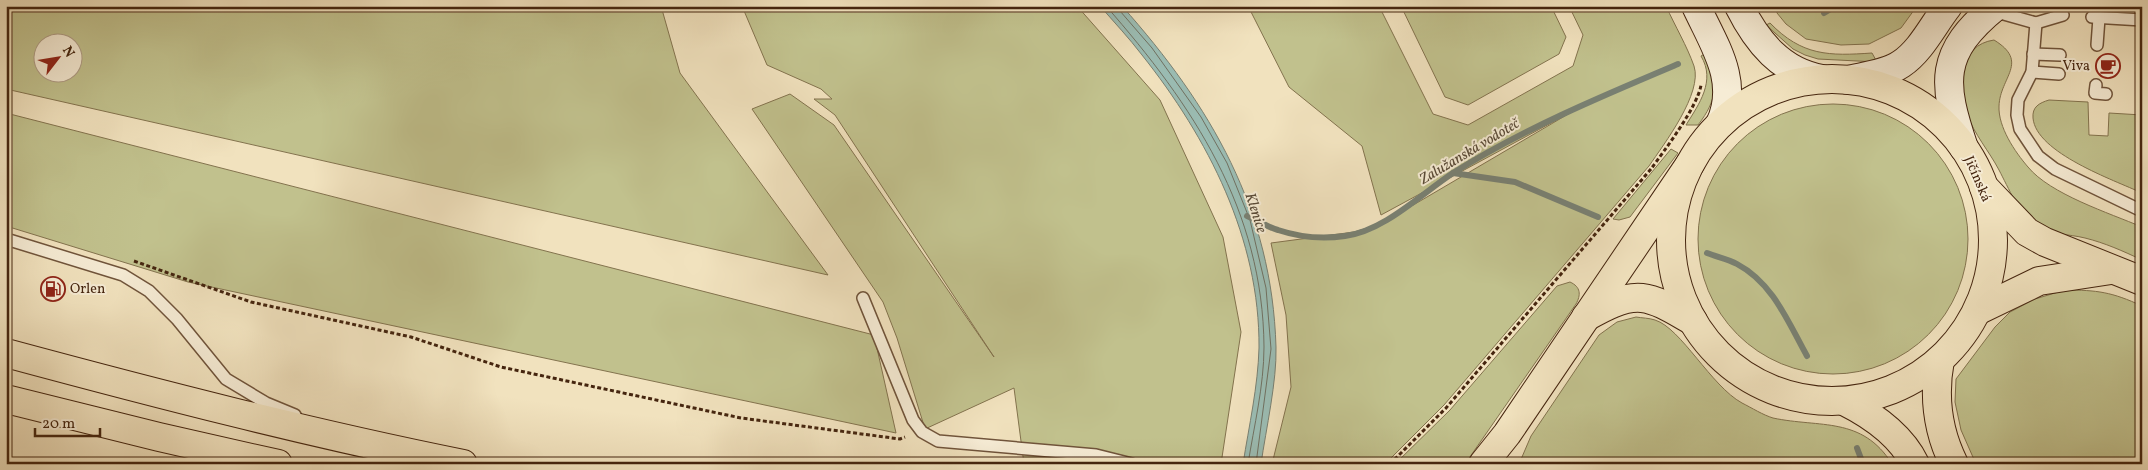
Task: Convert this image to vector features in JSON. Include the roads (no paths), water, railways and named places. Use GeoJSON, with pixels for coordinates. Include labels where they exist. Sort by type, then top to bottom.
{"type":"FeatureCollection","features":[{"type":"Feature","properties":{"kind":"main road","name":"Jičínská"},"geometry":{"type":"LineString","coordinates":[[1835,79],[1876,85],[1902,95],[1925,109],[1947,127],[1964,148],[1984,186],[1989,207],[1993,249],[1986,284],[1977,311],[1961,337],[1940,360],[1923,373],[1892,389],[1865,398],[1822,401],[1799,398],[1778,392],[1738,370],[1721,356],[1706,340],[1693,321],[1681,296],[1674,270],[1671,243],[1673,216],[1679,189],[1699,148],[1720,124],[1742,106],[1767,92],[1803,81],[1835,79]]}},
{"type":"Feature","properties":{"kind":"main road"},"geometry":{"type":"LineString","coordinates":[[1483,464],[1507,434],[1690,164]]}},
{"type":"Feature","properties":{"kind":"main road"},"geometry":{"type":"LineString","coordinates":[[1984,186],[2027,232],[2142,281]]}},
{"type":"Feature","properties":{"kind":"main road"},"geometry":{"type":"LineString","coordinates":[[1977,311],[2039,281],[2113,270]]}},
{"type":"Feature","properties":{"kind":"main road"},"geometry":{"type":"LineString","coordinates":[[1586,316],[1612,303],[1642,298],[1665,306],[1693,321]]}},
{"type":"Feature","properties":{"kind":"main road"},"geometry":{"type":"LineString","coordinates":[[6,353],[190,403],[361,443],[462,464]]}},
{"type":"Feature","properties":{"kind":"main road"},"geometry":{"type":"LineString","coordinates":[[1940,360],[1936,379],[1938,417],[1942,435],[1954,464]]}},
{"type":"Feature","properties":{"kind":"main road"},"geometry":{"type":"LineString","coordinates":[[6,399],[278,464]]}},
{"type":"Feature","properties":{"kind":"main road"},"geometry":{"type":"LineString","coordinates":[[1844,400],[1861,409],[1890,431],[1915,464]]}},
{"type":"Feature","properties":{"kind":"main road"},"geometry":{"type":"LineString","coordinates":[[1498,464],[1507,434]]}},
{"type":"Feature","properties":{"kind":"street","name":"Jičínská"},"geometry":{"type":"LineString","coordinates":[[1696,6],[1726,75],[1727,102],[1720,124]]}},
{"type":"Feature","properties":{"kind":"street","name":"Jičínská"},"geometry":{"type":"LineString","coordinates":[[1739,6],[1760,40],[1780,62],[1807,76],[1835,79]]}},
{"type":"Feature","properties":{"kind":"street"},"geometry":{"type":"LineString","coordinates":[[1835,79],[1889,70],[1900,64],[1914,53],[1948,6]]}},
{"type":"Feature","properties":{"kind":"street"},"geometry":{"type":"LineString","coordinates":[[1964,148],[1948,87],[1950,71],[1961,41],[1994,8]]}},
{"type":"Feature","properties":{"kind":"lane"},"geometry":{"type":"LineString","coordinates":[[1994,8],[2036,23],[2063,15]]}},
{"type":"Feature","properties":{"kind":"lane"},"geometry":{"type":"LineString","coordinates":[[2097,45],[2096,17],[2142,20]]}},
{"type":"Feature","properties":{"kind":"lane"},"geometry":{"type":"LineString","coordinates":[[2036,23],[2032,72],[2018,100],[2016,115],[2020,129],[2038,156],[2055,169],[2142,211]]}},
{"type":"Feature","properties":{"kind":"lane"},"geometry":{"type":"LineString","coordinates":[[2033,54],[2060,55]]}},
{"type":"Feature","properties":{"kind":"lane"},"geometry":{"type":"LineString","coordinates":[[2032,72],[2059,74]]}},
{"type":"Feature","properties":{"kind":"lane"},"geometry":{"type":"LineString","coordinates":[[2096,85],[2095,93],[2106,94]]}},
{"type":"Feature","properties":{"kind":"lane"},"geometry":{"type":"LineString","coordinates":[[6,239],[123,275],[149,292],[170,312],[226,380],[266,403],[361,443]]}},
{"type":"Feature","properties":{"kind":"lane"},"geometry":{"type":"LineString","coordinates":[[863,298],[913,420],[922,432],[938,441],[1096,455],[1132,464]]}},
{"type":"Feature","properties":{"kind":"water"},"geometry":{"type":"Polygon","coordinates":[[[1100,6],[1122,6],[1183,82],[1209,122],[1231,163],[1249,205],[1263,250],[1272,297],[1276,347],[1273,390],[1261,464],[1243,464],[1255,391],[1259,348],[1257,308],[1250,268],[1240,229],[1226,192],[1188,120],[1142,55],[1100,6]]]}},
{"type":"Feature","properties":{"kind":"waterway","name":"Zalužanská vodoteč"},"geometry":{"type":"LineString","coordinates":[[1824,13],[1836,6]]}},
{"type":"Feature","properties":{"kind":"waterway","name":"Zalužanská vodoteč"},"geometry":{"type":"LineString","coordinates":[[1247,216],[1274,229],[1303,236],[1337,237],[1360,233],[1388,219],[1453,173],[1507,142],[1592,101],[1678,64]]}},
{"type":"Feature","properties":{"kind":"waterway"},"geometry":{"type":"LineString","coordinates":[[1453,173],[1515,182],[1598,217]]}},
{"type":"Feature","properties":{"kind":"waterway"},"geometry":{"type":"LineString","coordinates":[[1707,253],[1737,264],[1750,272],[1770,292],[1807,356]]}},
{"type":"Feature","properties":{"kind":"waterway"},"geometry":{"type":"LineString","coordinates":[[1857,448],[1863,464]]}},
{"type":"Feature","properties":{"kind":"place","name":"Viva"},"geometry":{"type":"Point","coordinates":[2108,66]}},
{"type":"Feature","properties":{"kind":"place","name":"Orlen"},"geometry":{"type":"Point","coordinates":[53,289]}},
{"type":"Feature","properties":{"kind":"water label","name":"Klenice"},"geometry":{"type":"Point","coordinates":[1255,213]}}]}
